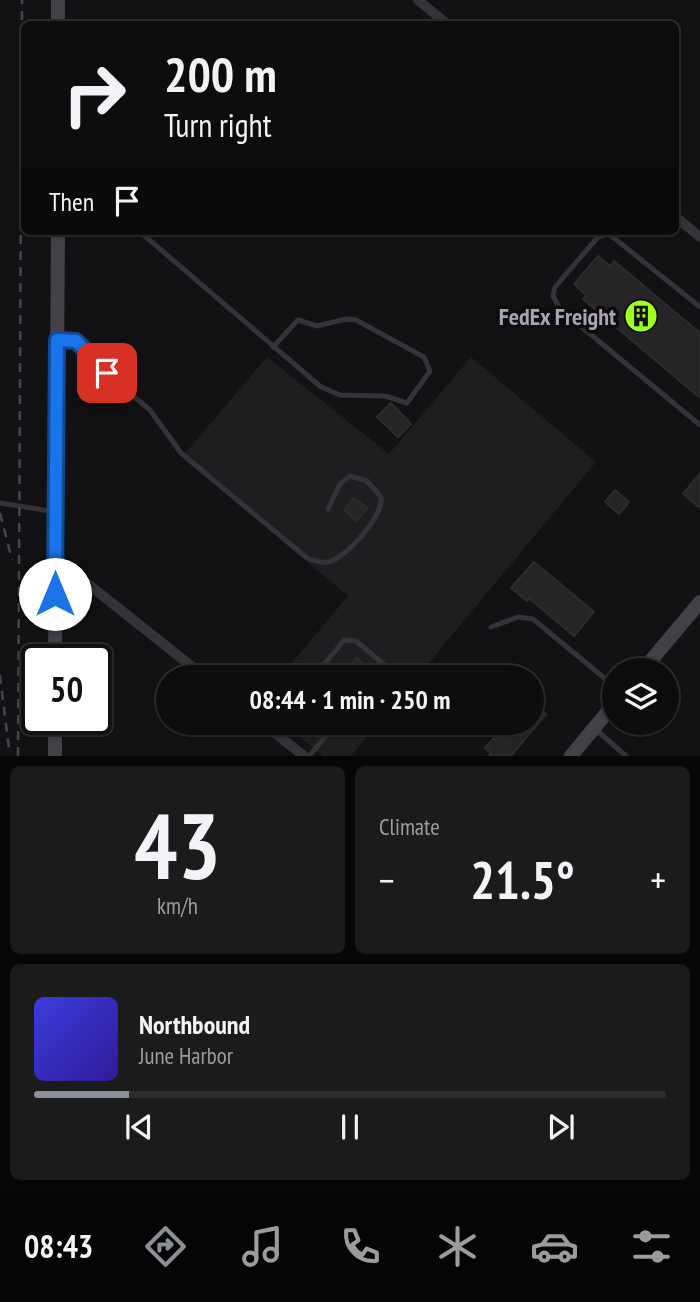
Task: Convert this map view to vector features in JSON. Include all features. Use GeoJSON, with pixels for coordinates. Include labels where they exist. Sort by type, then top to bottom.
{"type":"FeatureCollection","features":[{"type":"Feature","properties":{"kind":"main road"},"geometry":{"type":"LineString","coordinates":[[58,0],[58,21]]}},
{"type":"Feature","properties":{"kind":"main road"},"geometry":{"type":"LineString","coordinates":[[55,644],[58,235]]}},
{"type":"Feature","properties":{"kind":"main road"},"geometry":{"type":"LineString","coordinates":[[653,658],[700,602]]}},
{"type":"Feature","properties":{"kind":"main road"},"geometry":{"type":"LineString","coordinates":[[571,756],[602,718]]}},
{"type":"Feature","properties":{"kind":"main road"},"geometry":{"type":"LineString","coordinates":[[55,735],[55,756]]}},
{"type":"Feature","properties":{"kind":"street"},"geometry":{"type":"LineString","coordinates":[[418,0],[443,21]]}},
{"type":"Feature","properties":{"kind":"street"},"geometry":{"type":"LineString","coordinates":[[679,219],[700,237]]}},
{"type":"Feature","properties":{"kind":"street"},"geometry":{"type":"LineString","coordinates":[[56,572],[83,580],[190,665]]}},
{"type":"Feature","properties":{"kind":"street"},"geometry":{"type":"LineString","coordinates":[[277,735],[304,756]]}},
{"type":"Feature","properties":{"kind":"lane"},"geometry":{"type":"LineString","coordinates":[[144,235],[273,346],[321,387],[340,395],[385,396],[407,403],[424,384],[430,370],[424,357],[353,319],[317,326],[298,320],[273,346]]}},
{"type":"Feature","properties":{"kind":"lane"},"geometry":{"type":"LineString","coordinates":[[605,235],[598,237],[555,287],[553,296],[560,309],[700,425]]}},
{"type":"Feature","properties":{"kind":"lane"},"geometry":{"type":"LineString","coordinates":[[610,235],[700,307]]}},
{"type":"Feature","properties":{"kind":"lane"},"geometry":{"type":"LineString","coordinates":[[57,340],[78,342],[107,373],[150,410],[181,453],[307,558],[326,562],[342,555],[380,510],[381,497],[367,481],[350,476],[340,484],[328,509]]}},
{"type":"Feature","properties":{"kind":"lane"},"geometry":{"type":"LineString","coordinates":[[0,503],[56,512]]}},
{"type":"Feature","properties":{"kind":"lane"},"geometry":{"type":"LineString","coordinates":[[491,626],[518,617],[533,619],[602,676]]}},
{"type":"Feature","properties":{"kind":"lane"},"geometry":{"type":"LineString","coordinates":[[324,665],[344,640],[356,641],[385,665]]}},
{"type":"Feature","properties":{"kind":"lane"},"geometry":{"type":"LineString","coordinates":[[594,728],[626,756]]}},
{"type":"Feature","properties":{"kind":"lane"},"geometry":{"type":"LineString","coordinates":[[309,756],[326,735]]}},
{"type":"Feature","properties":{"kind":"shaded area"},"geometry":{"type":"Polygon","coordinates":[[[267,357],[389,454],[471,357],[596,462],[427,665],[290,665],[348,596],[182,457],[267,357]]]}},
{"type":"Feature","properties":{"kind":"shaded area"},"geometry":{"type":"Polygon","coordinates":[[[298,735],[368,735],[351,756],[323,756],[298,735]]]}},
{"type":"Feature","properties":{"kind":"building","name":"FedEx Freight"},"geometry":{"type":"Polygon","coordinates":[[[598,256],[610,266],[614,261],[700,333],[700,398],[583,299],[586,295],[574,284],[598,256]]]}},
{"type":"Feature","properties":{"kind":"building"},"geometry":{"type":"Polygon","coordinates":[[[391,403],[411,424],[398,437],[377,417],[391,403]]]}},
{"type":"Feature","properties":{"kind":"building"},"geometry":{"type":"Polygon","coordinates":[[[700,473],[700,508],[683,494],[700,473]]]}},
{"type":"Feature","properties":{"kind":"building"},"geometry":{"type":"Polygon","coordinates":[[[615,490],[629,502],[619,514],[605,502],[615,490]]]}},
{"type":"Feature","properties":{"kind":"building"},"geometry":{"type":"Polygon","coordinates":[[[354,498],[367,508],[357,521],[344,510],[354,498]]]}},
{"type":"Feature","properties":{"kind":"building"},"geometry":{"type":"Polygon","coordinates":[[[534,562],[594,612],[574,636],[529,598],[527,601],[511,588],[534,562]]]}},
{"type":"Feature","properties":{"kind":"building"},"geometry":{"type":"Polygon","coordinates":[[[357,658],[365,665],[351,665],[357,658]]]}},
{"type":"Feature","properties":{"kind":"building"},"geometry":{"type":"Polygon","coordinates":[[[496,735],[528,735],[511,756],[488,756],[491,753],[485,748],[496,735]]]}},
{"type":"Feature","properties":{"kind":"railway"},"geometry":{"type":"LineString","coordinates":[[22,0],[22,21]]}},
{"type":"Feature","properties":{"kind":"railway"},"geometry":{"type":"LineString","coordinates":[[18,756],[21,189]]}},
{"type":"Feature","properties":{"kind":"railway"},"geometry":{"type":"LineString","coordinates":[[0,513],[12,560]]}},
{"type":"Feature","properties":{"kind":"railway"},"geometry":{"type":"LineString","coordinates":[[0,675],[9,749]]}},
{"type":"Feature","properties":{"kind":"place","name":"FedEx Freight"},"geometry":{"type":"Point","coordinates":[641,316]}},
{"type":"Feature","properties":{"kind":"route"},"geometry":{"type":"LineString","coordinates":[[55,594],[57,340],[76,341],[107,373]]}}]}
